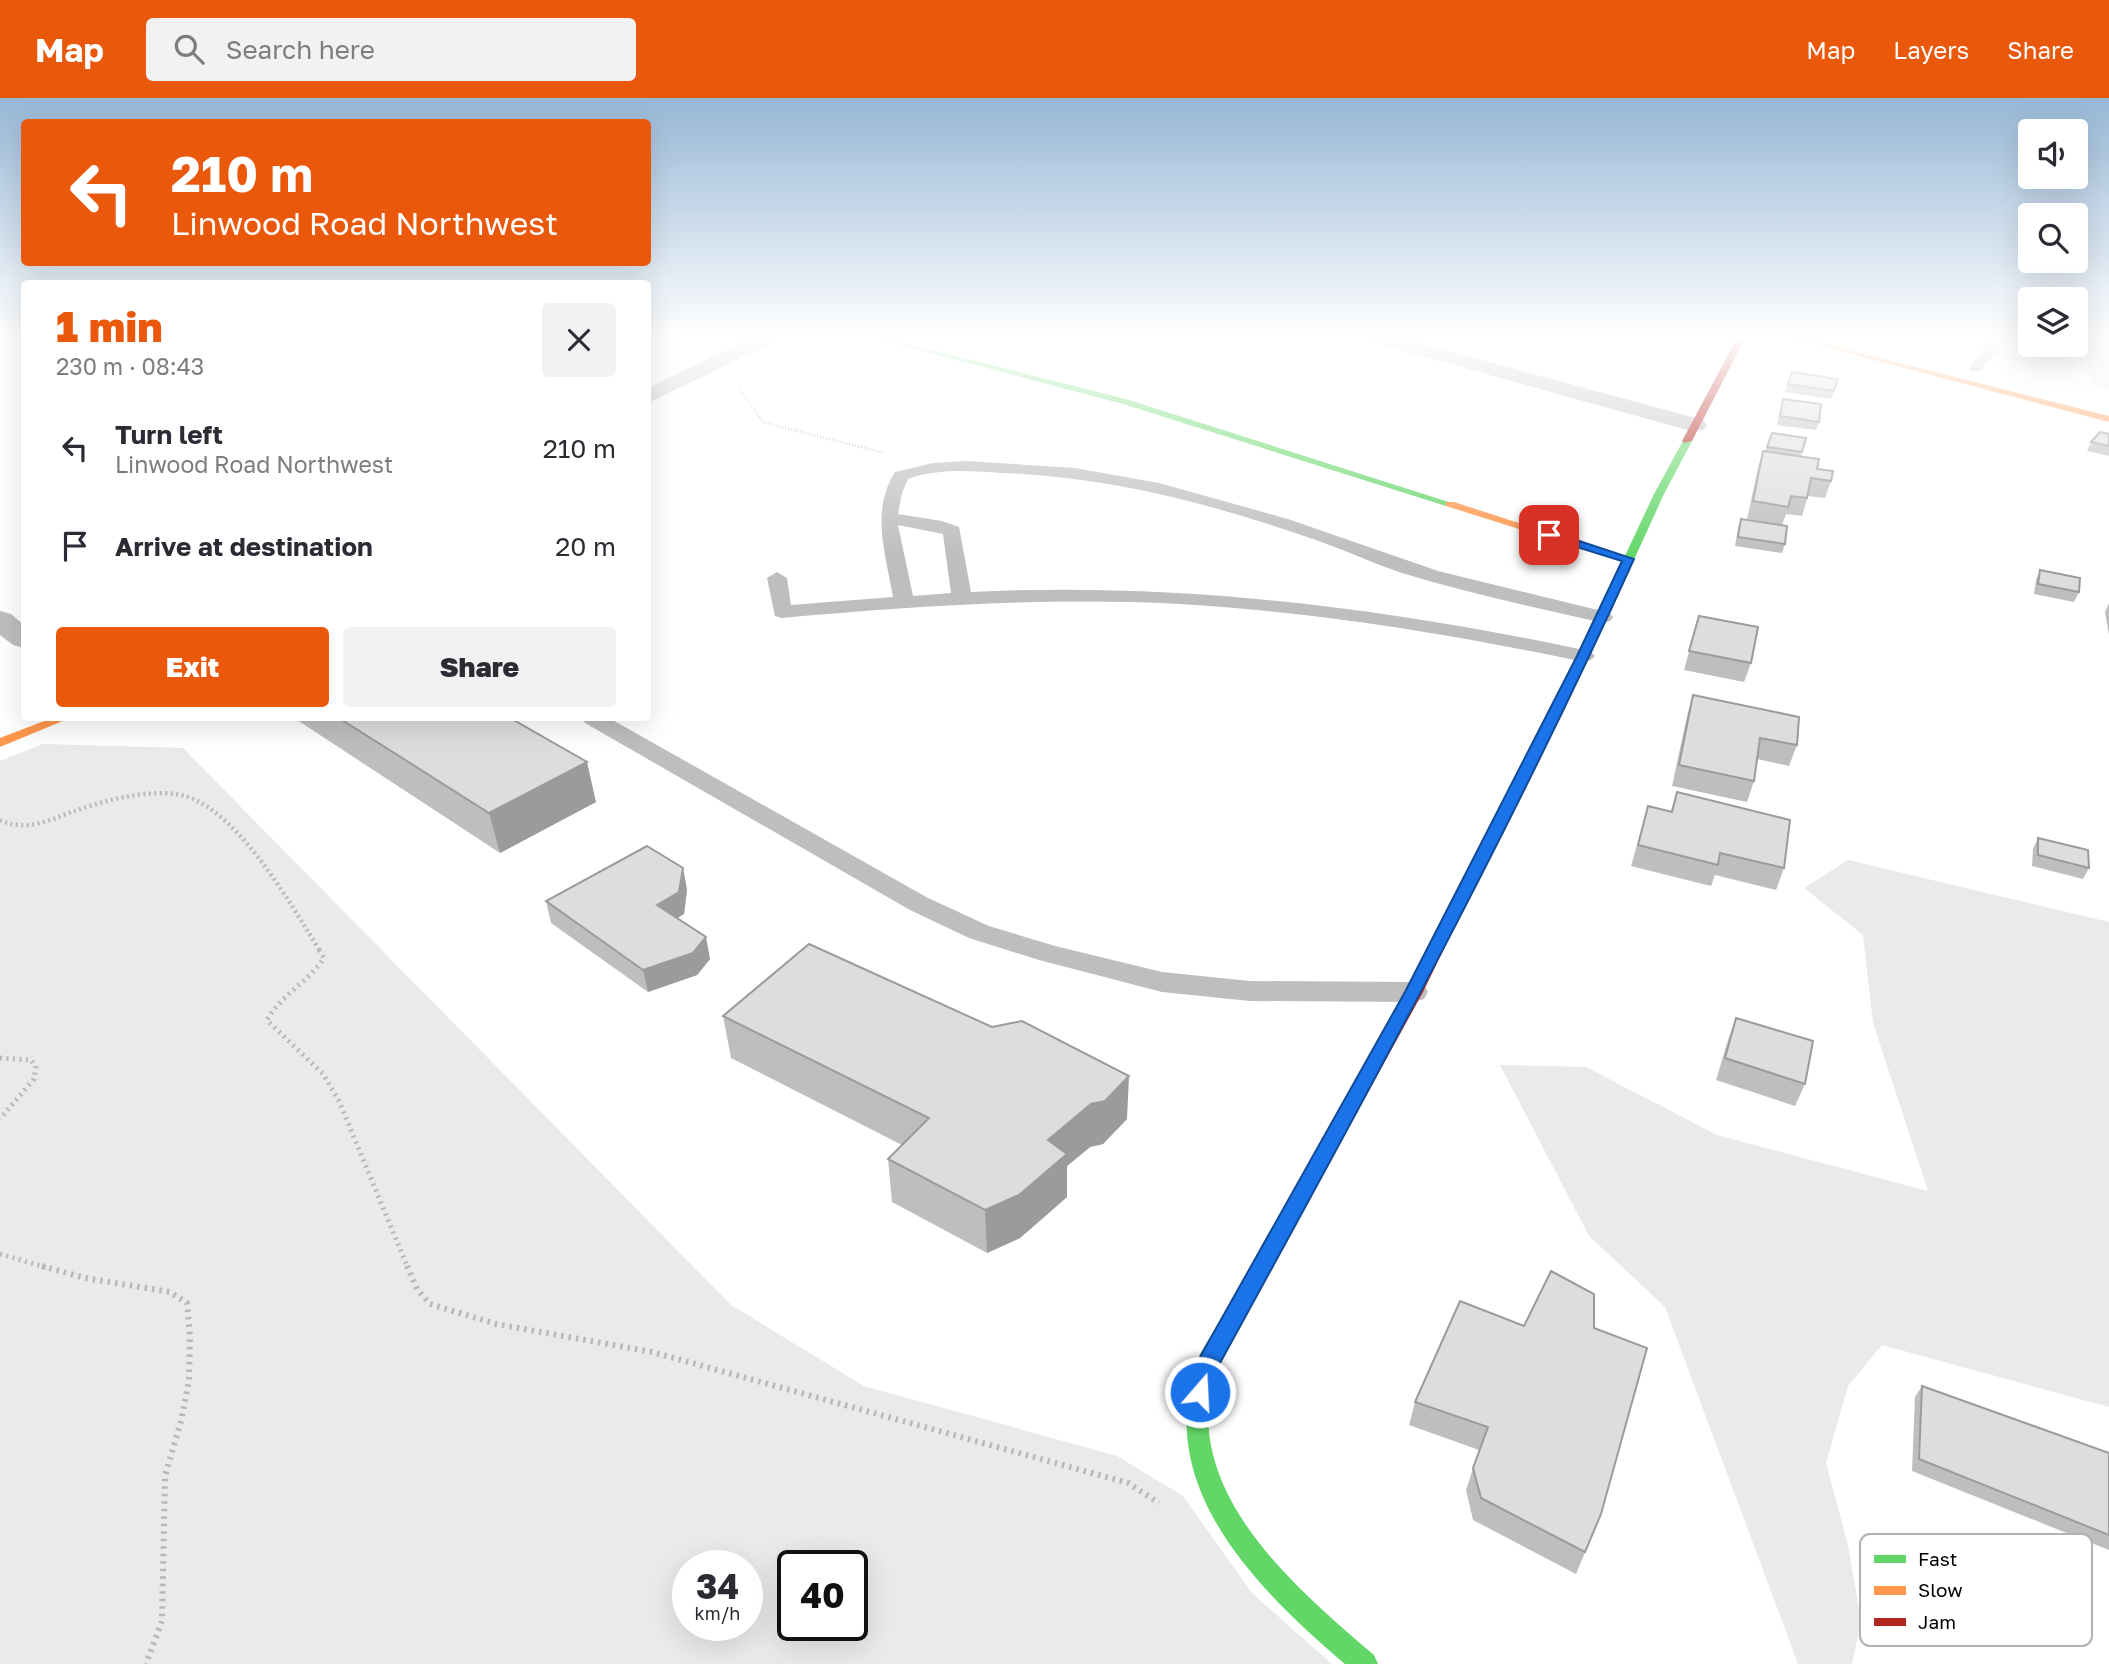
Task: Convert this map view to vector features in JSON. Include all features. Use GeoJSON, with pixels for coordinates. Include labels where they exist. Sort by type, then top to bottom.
{"type":"FeatureCollection","features":[{"type":"Feature","properties":{"kind":"street"},"geometry":{"type":"LineString","coordinates":[[1155,411],[1628,559]]}},
{"type":"Feature","properties":{"kind":"street"},"geometry":{"type":"LineString","coordinates":[[1644,411],[1695,425]]}},
{"type":"Feature","properties":{"kind":"street"},"geometry":{"type":"LineString","coordinates":[[1365,1664],[1331,1637],[1250,1550],[1224,1515],[1202,1462],[1196,1411],[1203,1373],[1414,992],[1584,656],[1628,559],[1702,411]]}},
{"type":"Feature","properties":{"kind":"street"},"geometry":{"type":"LineString","coordinates":[[2078,411],[2109,419]]}},
{"type":"Feature","properties":{"kind":"street"},"geometry":{"type":"LineString","coordinates":[[0,620],[21,637]]}},
{"type":"Feature","properties":{"kind":"street"},"geometry":{"type":"LineString","coordinates":[[0,743],[55,721]]}},
{"type":"Feature","properties":{"kind":"lane"},"geometry":{"type":"LineString","coordinates":[[904,601],[888,518],[893,493],[901,476],[914,470],[943,466],[1057,470],[1155,487],[1247,511],[1405,568],[1480,589],[1603,617]]}},
{"type":"Feature","properties":{"kind":"lane"},"geometry":{"type":"LineString","coordinates":[[888,518],[942,526],[951,531],[962,600]]}},
{"type":"Feature","properties":{"kind":"lane"},"geometry":{"type":"LineString","coordinates":[[777,578],[782,612],[904,601],[1113,597],[1247,603],[1424,625],[1584,656]]}},
{"type":"Feature","properties":{"kind":"lane"},"geometry":{"type":"LineString","coordinates":[[598,721],[919,904],[979,932],[1049,954],[1162,982],[1250,991],[1414,992]]}},
{"type":"Feature","properties":{"kind":"path"},"geometry":{"type":"LineString","coordinates":[[753,411],[757,417],[775,427],[943,466]]}},
{"type":"Feature","properties":{"kind":"path"},"geometry":{"type":"LineString","coordinates":[[0,820],[7,824],[26,825],[126,798],[172,794],[187,797],[227,822],[269,873],[324,958],[319,968],[280,1000],[267,1020],[323,1074],[339,1101],[416,1289],[430,1304],[496,1324],[652,1352],[1060,1463],[1128,1483],[1166,1508]]}},
{"type":"Feature","properties":{"kind":"path"},"geometry":{"type":"LineString","coordinates":[[0,1058],[31,1060],[36,1066],[34,1079],[0,1119]]}},
{"type":"Feature","properties":{"kind":"path"},"geometry":{"type":"LineString","coordinates":[[0,1254],[86,1278],[170,1292],[187,1303],[190,1336],[189,1380],[165,1476],[162,1621],[146,1664]]}},
{"type":"Feature","properties":{"kind":"shaded area"},"geometry":{"type":"Polygon","coordinates":[[[43,744],[183,748],[731,1305],[864,1386],[1117,1456],[1183,1496],[1252,1593],[1332,1664],[0,1664],[0,761],[43,744]]]}},
{"type":"Feature","properties":{"kind":"shaded area"},"geometry":{"type":"Polygon","coordinates":[[[1848,860],[2109,922],[2109,1407],[1882,1345],[1848,1386],[1826,1463],[1848,1545],[1860,1615],[1852,1664],[1798,1664],[1665,1307],[1589,1236],[1500,1065],[1586,1067],[1717,1135],[1928,1191],[1873,1023],[1863,935],[1804,888],[1848,860]]]}},
{"type":"Feature","properties":{"kind":"building"},"geometry":{"type":"Polygon","coordinates":[[[1781,411],[1820,411],[1819,422],[1780,416],[1781,411]]]}},
{"type":"Feature","properties":{"kind":"building"},"geometry":{"type":"Polygon","coordinates":[[[2100,432],[2109,434],[2109,446],[2091,442],[2100,432]]]}},
{"type":"Feature","properties":{"kind":"building"},"geometry":{"type":"Polygon","coordinates":[[[1772,433],[1806,438],[1802,452],[1767,447],[1772,433]]]}},
{"type":"Feature","properties":{"kind":"building"},"geometry":{"type":"Polygon","coordinates":[[[1763,451],[1819,459],[1817,469],[1833,471],[1831,481],[1811,478],[1807,498],[1791,496],[1788,507],[1753,501],[1763,451]]]}},
{"type":"Feature","properties":{"kind":"building"},"geometry":{"type":"Polygon","coordinates":[[[1741,519],[1787,526],[1785,544],[1738,537],[1741,519]]]}},
{"type":"Feature","properties":{"kind":"building"},"geometry":{"type":"Polygon","coordinates":[[[2040,570],[2080,578],[2079,592],[2038,584],[2040,570]]]}},
{"type":"Feature","properties":{"kind":"building"},"geometry":{"type":"Polygon","coordinates":[[[1699,616],[1758,627],[1751,663],[1689,651],[1699,616]]]}},
{"type":"Feature","properties":{"kind":"building"},"geometry":{"type":"Polygon","coordinates":[[[1693,695],[1799,717],[1797,745],[1760,738],[1754,781],[1679,765],[1693,695]]]}},
{"type":"Feature","properties":{"kind":"building"},"geometry":{"type":"Polygon","coordinates":[[[344,721],[515,721],[587,762],[489,813],[344,721]]]}},
{"type":"Feature","properties":{"kind":"building"},"geometry":{"type":"Polygon","coordinates":[[[1677,792],[1790,820],[1784,868],[1720,853],[1718,865],[1638,845],[1648,806],[1672,812],[1677,792]]]}},
{"type":"Feature","properties":{"kind":"building"},"geometry":{"type":"Polygon","coordinates":[[[2038,838],[2088,850],[2089,868],[2038,855],[2038,838]]]}},
{"type":"Feature","properties":{"kind":"building"},"geometry":{"type":"Polygon","coordinates":[[[647,846],[683,868],[679,892],[657,905],[706,937],[693,953],[643,970],[546,901],[647,846]]]}},
{"type":"Feature","properties":{"kind":"building"},"geometry":{"type":"Polygon","coordinates":[[[809,944],[992,1027],[1022,1021],[1129,1076],[1105,1101],[1091,1104],[1048,1140],[1067,1154],[1019,1195],[985,1210],[888,1159],[929,1118],[723,1016],[809,944]]]}},
{"type":"Feature","properties":{"kind":"building"},"geometry":{"type":"Polygon","coordinates":[[[1736,1018],[1813,1041],[1805,1084],[1725,1058],[1736,1018]]]}},
{"type":"Feature","properties":{"kind":"building"},"geometry":{"type":"Polygon","coordinates":[[[1551,1271],[1594,1294],[1594,1328],[1647,1348],[1601,1514],[1585,1552],[1481,1498],[1473,1468],[1488,1427],[1415,1402],[1460,1301],[1524,1326],[1551,1271]]]}},
{"type":"Feature","properties":{"kind":"building"},"geometry":{"type":"Polygon","coordinates":[[[1922,1386],[2109,1453],[2109,1535],[1919,1459],[1922,1386]]]}},
{"type":"Feature","properties":{"kind":"traffic: fast"},"geometry":{"type":"LineString","coordinates":[[1155,411],[1450,504]]}},
{"type":"Feature","properties":{"kind":"traffic: fast"},"geometry":{"type":"LineString","coordinates":[[1450,920],[1584,656],[1659,494],[1687,441]]}},
{"type":"Feature","properties":{"kind":"traffic: fast"},"geometry":{"type":"LineString","coordinates":[[1302,1194],[1208,1362],[1203,1375],[1197,1419],[1203,1462],[1218,1501],[1241,1539],[1300,1607],[1365,1664]]}},
{"type":"Feature","properties":{"kind":"traffic: slow"},"geometry":{"type":"LineString","coordinates":[[2078,411],[2109,419]]}},
{"type":"Feature","properties":{"kind":"traffic: slow"},"geometry":{"type":"LineString","coordinates":[[1450,504],[1628,560]]}},
{"type":"Feature","properties":{"kind":"traffic: slow"},"geometry":{"type":"LineString","coordinates":[[0,743],[55,721]]}},
{"type":"Feature","properties":{"kind":"traffic: jam"},"geometry":{"type":"LineString","coordinates":[[1687,441],[1703,411]]}},
{"type":"Feature","properties":{"kind":"traffic: jam"},"geometry":{"type":"LineString","coordinates":[[1302,1194],[1414,992],[1450,920]]}},
{"type":"Feature","properties":{"kind":"route"},"geometry":{"type":"LineString","coordinates":[[1200,1392],[1203,1373],[1414,992],[1584,656],[1628,559],[1549,535]]}}]}
